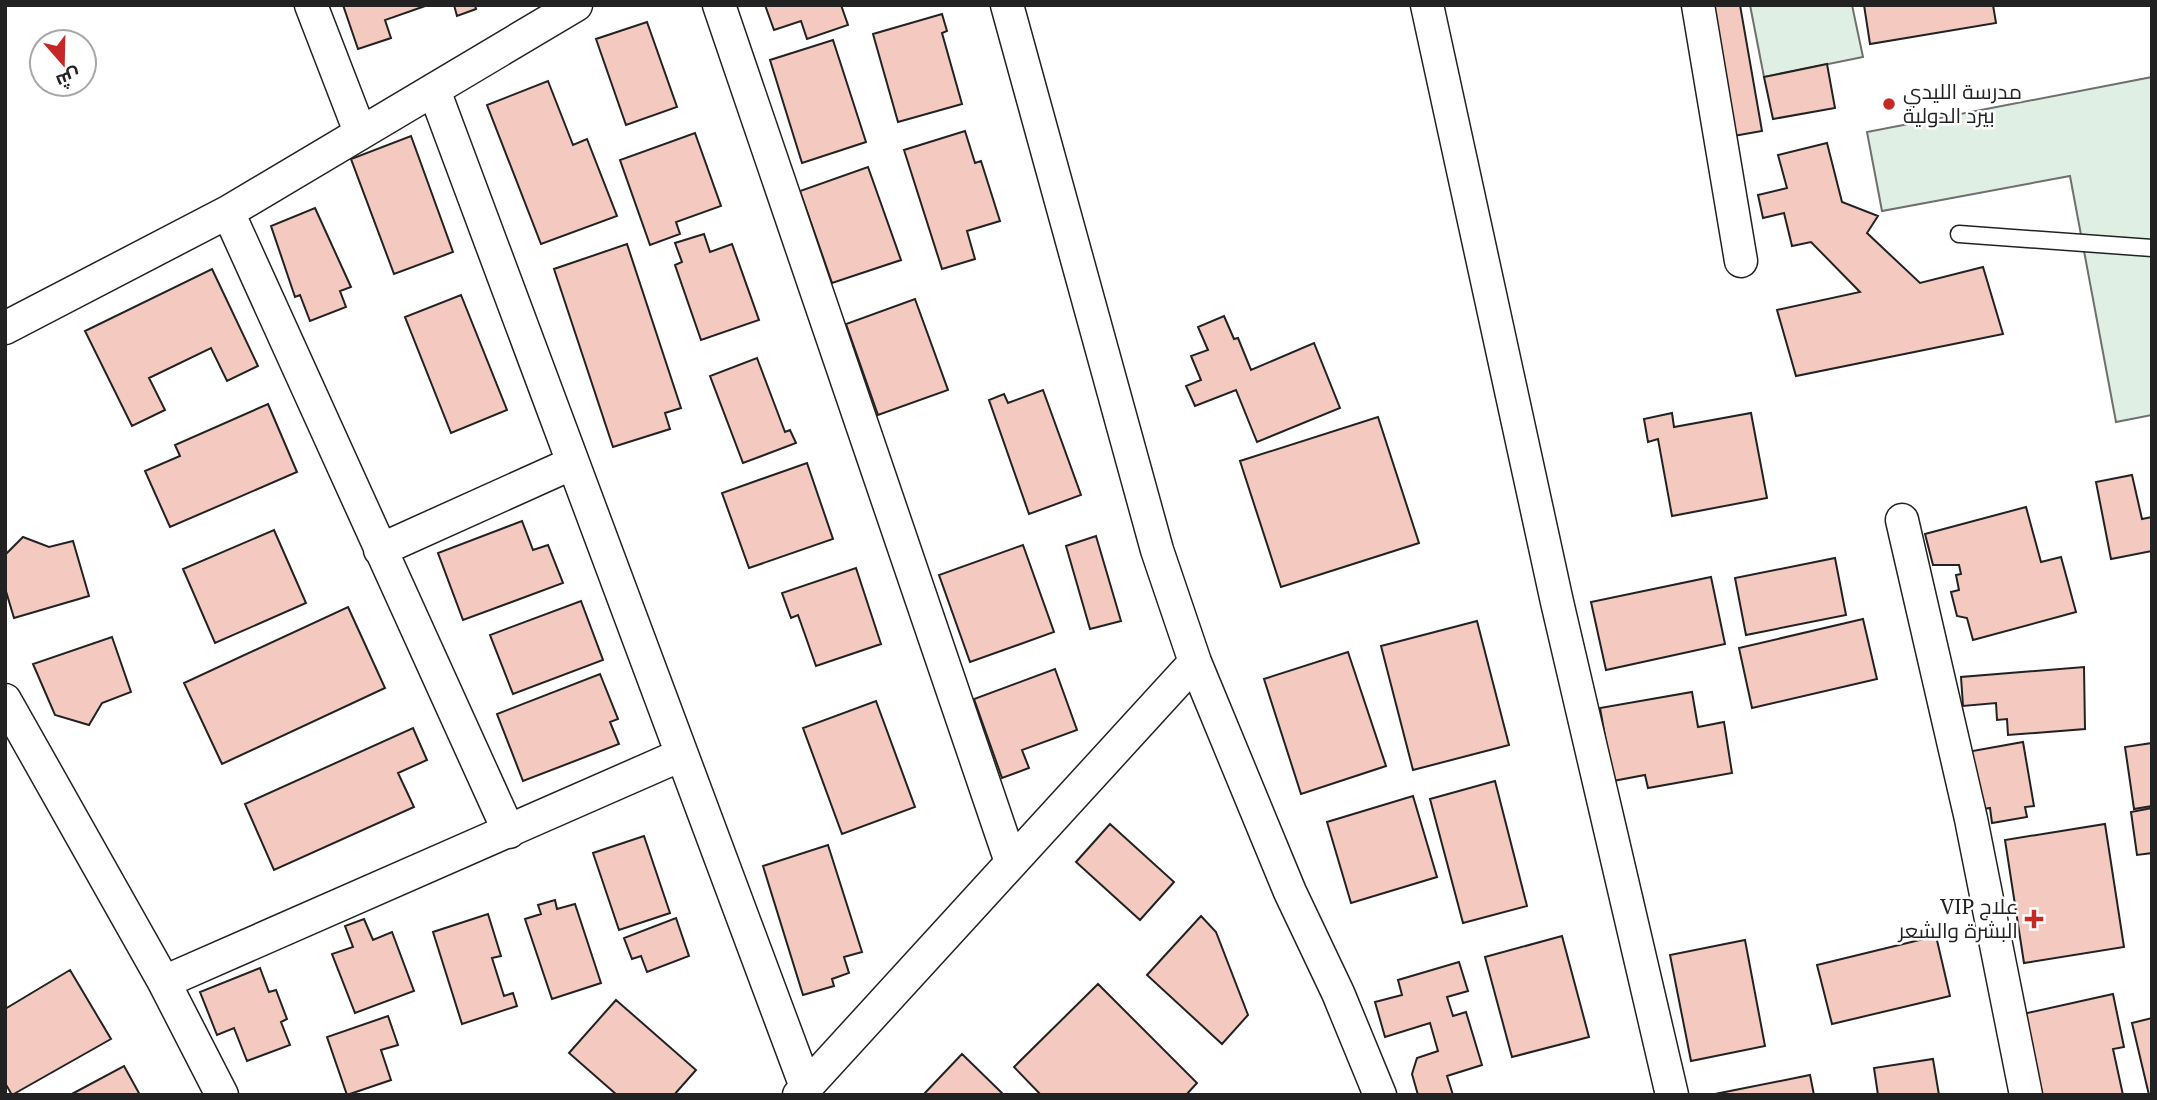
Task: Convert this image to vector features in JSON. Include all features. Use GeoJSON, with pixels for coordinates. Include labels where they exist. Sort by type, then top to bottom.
{"type":"FeatureCollection","features":[{"type":"Feature","properties":{"kind":"street"},"geometry":{"type":"LineString","coordinates":[[311,5],[360,132]]}},
{"type":"Feature","properties":{"kind":"street"},"geometry":{"type":"LineString","coordinates":[[5,328],[228,212],[576,5]]}},
{"type":"Feature","properties":{"kind":"street"},"geometry":{"type":"LineString","coordinates":[[719,5],[1011,862]]}},
{"type":"Feature","properties":{"kind":"street"},"geometry":{"type":"LineString","coordinates":[[1007,5],[1157,550],[1195,662],[1290,892],[1338,993],[1380,1095]]}},
{"type":"Feature","properties":{"kind":"street"},"geometry":{"type":"LineString","coordinates":[[1427,5],[1557,602],[1672,1095]]}},
{"type":"Feature","properties":{"kind":"street"},"geometry":{"type":"LineString","coordinates":[[1698,5],[1741,261]]}},
{"type":"Feature","properties":{"kind":"street"},"geometry":{"type":"LineString","coordinates":[[434,90],[803,1091],[1195,662]]}},
{"type":"Feature","properties":{"kind":"street"},"geometry":{"type":"LineString","coordinates":[[228,212],[509,832]]}},
{"type":"Feature","properties":{"kind":"street"},"geometry":{"type":"LineString","coordinates":[[380,550],[573,463]]}},
{"type":"Feature","properties":{"kind":"street"},"geometry":{"type":"LineString","coordinates":[[1902,520],[1971,819],[2026,1095]]}},
{"type":"Feature","properties":{"kind":"street"},"geometry":{"type":"LineString","coordinates":[[5,700],[164,982],[222,1095]]}},
{"type":"Feature","properties":{"kind":"street"},"geometry":{"type":"LineString","coordinates":[[164,982],[681,755]]}},
{"type":"Feature","properties":{"kind":"lane"},"geometry":{"type":"LineString","coordinates":[[1959,234],[2152,248]]}},
{"type":"Feature","properties":{"kind":"green space"},"geometry":{"type":"Polygon","coordinates":[[[1750,5],[1852,5],[1863,57],[1764,77],[1750,5]]]}},
{"type":"Feature","properties":{"kind":"green space"},"geometry":{"type":"Polygon","coordinates":[[[2152,77],[2152,415],[2116,422],[2070,176],[1882,211],[1867,132],[2152,77]]]}},
{"type":"Feature","properties":{"kind":"building"},"geometry":{"type":"Polygon","coordinates":[[[343,5],[428,5],[385,20],[391,38],[358,49],[343,5]]]}},
{"type":"Feature","properties":{"kind":"building"},"geometry":{"type":"Polygon","coordinates":[[[454,5],[475,5],[476,9],[457,16],[454,5]]]}},
{"type":"Feature","properties":{"kind":"building"},"geometry":{"type":"Polygon","coordinates":[[[765,5],[841,5],[848,25],[807,39],[801,21],[774,30],[765,5]]]}},
{"type":"Feature","properties":{"kind":"building"},"geometry":{"type":"Polygon","coordinates":[[[1701,5],[1740,5],[1762,131],[1722,138],[1701,5]]]}},
{"type":"Feature","properties":{"kind":"building"},"geometry":{"type":"Polygon","coordinates":[[[1864,5],[1993,5],[1996,23],[1870,44],[1864,5]]]}},
{"type":"Feature","properties":{"kind":"building"},"geometry":{"type":"Polygon","coordinates":[[[942,14],[947,31],[942,33],[962,104],[898,122],[873,34],[942,14]]]}},
{"type":"Feature","properties":{"kind":"building"},"geometry":{"type":"Polygon","coordinates":[[[647,22],[677,107],[626,125],[596,39],[647,22]]]}},
{"type":"Feature","properties":{"kind":"building"},"geometry":{"type":"Polygon","coordinates":[[[833,40],[866,142],[802,163],[770,60],[833,40]]]}},
{"type":"Feature","properties":{"kind":"building"},"geometry":{"type":"Polygon","coordinates":[[[1827,64],[1835,108],[1773,119],[1764,77],[1827,64]]]}},
{"type":"Feature","properties":{"kind":"building"},"geometry":{"type":"Polygon","coordinates":[[[548,81],[573,145],[587,139],[617,216],[541,244],[487,105],[548,81]]]}},
{"type":"Feature","properties":{"kind":"building"},"geometry":{"type":"Polygon","coordinates":[[[965,131],[975,163],[981,161],[1000,221],[967,231],[975,259],[942,269],[904,150],[965,131]]]}},
{"type":"Feature","properties":{"kind":"building"},"geometry":{"type":"Polygon","coordinates":[[[695,133],[721,206],[676,222],[680,234],[650,245],[620,160],[695,133]]]}},
{"type":"Feature","properties":{"kind":"building"},"geometry":{"type":"Polygon","coordinates":[[[411,136],[453,252],[394,274],[351,159],[411,136]]]}},
{"type":"Feature","properties":{"kind":"building"},"geometry":{"type":"Polygon","coordinates":[[[1827,143],[1842,202],[1878,216],[1867,233],[1920,283],[1983,267],[2003,334],[1796,376],[1777,310],[1860,292],[1811,242],[1792,246],[1784,213],[1763,218],[1758,195],[1787,188],[1778,155],[1827,143]]]}},
{"type":"Feature","properties":{"kind":"building"},"geometry":{"type":"Polygon","coordinates":[[[868,167],[901,260],[832,283],[800,191],[868,167]]]}},
{"type":"Feature","properties":{"kind":"building"},"geometry":{"type":"Polygon","coordinates":[[[315,208],[351,287],[340,291],[346,307],[310,321],[300,295],[295,297],[271,226],[315,208]]]}},
{"type":"Feature","properties":{"kind":"building"},"geometry":{"type":"Polygon","coordinates":[[[704,234],[710,252],[732,244],[759,320],[701,340],[675,265],[682,262],[675,243],[704,234]]]}},
{"type":"Feature","properties":{"kind":"building"},"geometry":{"type":"Polygon","coordinates":[[[627,244],[681,408],[665,413],[670,429],[613,447],[554,269],[627,244]]]}},
{"type":"Feature","properties":{"kind":"building"},"geometry":{"type":"Polygon","coordinates":[[[212,269],[258,366],[227,381],[211,348],[149,378],[165,410],[132,426],[85,331],[212,269]]]}},
{"type":"Feature","properties":{"kind":"building"},"geometry":{"type":"Polygon","coordinates":[[[461,295],[507,410],[451,433],[405,317],[461,295]]]}},
{"type":"Feature","properties":{"kind":"building"},"geometry":{"type":"Polygon","coordinates":[[[915,299],[948,390],[878,415],[846,324],[915,299]]]}},
{"type":"Feature","properties":{"kind":"building"},"geometry":{"type":"Polygon","coordinates":[[[1224,316],[1234,339],[1238,338],[1251,370],[1314,343],[1340,408],[1257,442],[1236,390],[1195,406],[1186,386],[1201,380],[1191,356],[1208,350],[1198,327],[1224,316]]]}},
{"type":"Feature","properties":{"kind":"building"},"geometry":{"type":"Polygon","coordinates":[[[757,358],[785,432],[790,430],[796,443],[743,463],[710,376],[757,358]]]}},
{"type":"Feature","properties":{"kind":"building"},"geometry":{"type":"Polygon","coordinates":[[[1043,390],[1081,495],[1029,514],[989,400],[1004,394],[1008,403],[1043,390]]]}},
{"type":"Feature","properties":{"kind":"building"},"geometry":{"type":"Polygon","coordinates":[[[268,404],[297,472],[170,527],[145,471],[180,456],[175,445],[268,404]]]}},
{"type":"Feature","properties":{"kind":"building"},"geometry":{"type":"Polygon","coordinates":[[[1672,413],[1674,427],[1751,413],[1767,498],[1672,516],[1658,439],[1648,442],[1644,419],[1672,413]]]}},
{"type":"Feature","properties":{"kind":"building"},"geometry":{"type":"Polygon","coordinates":[[[1378,417],[1419,543],[1281,587],[1240,461],[1378,417]]]}},
{"type":"Feature","properties":{"kind":"building"},"geometry":{"type":"Polygon","coordinates":[[[807,463],[833,539],[749,568],[722,493],[807,463]]]}},
{"type":"Feature","properties":{"kind":"building"},"geometry":{"type":"Polygon","coordinates":[[[2132,475],[2142,519],[2152,517],[2152,551],[2111,559],[2096,482],[2132,475]]]}},
{"type":"Feature","properties":{"kind":"building"},"geometry":{"type":"Polygon","coordinates":[[[2026,507],[2041,562],[2061,557],[2076,612],[1973,640],[1967,618],[1957,616],[1951,592],[1959,590],[1956,575],[1961,574],[1959,565],[1933,565],[1925,534],[2026,507]]]}},
{"type":"Feature","properties":{"kind":"building"},"geometry":{"type":"Polygon","coordinates":[[[522,521],[533,550],[548,545],[563,583],[463,620],[438,553],[522,521]]]}},
{"type":"Feature","properties":{"kind":"building"},"geometry":{"type":"Polygon","coordinates":[[[274,530],[306,603],[215,643],[183,569],[274,530]]]}},
{"type":"Feature","properties":{"kind":"building"},"geometry":{"type":"Polygon","coordinates":[[[1096,536],[1121,621],[1090,629],[1066,546],[1096,536]]]}},
{"type":"Feature","properties":{"kind":"building"},"geometry":{"type":"Polygon","coordinates":[[[23,537],[49,547],[73,541],[89,596],[14,618],[5,588],[5,555],[23,537]]]}},
{"type":"Feature","properties":{"kind":"building"},"geometry":{"type":"Polygon","coordinates":[[[1023,545],[1054,632],[970,662],[939,575],[1023,545]]]}},
{"type":"Feature","properties":{"kind":"building"},"geometry":{"type":"Polygon","coordinates":[[[1835,558],[1846,615],[1746,635],[1735,578],[1835,558]]]}},
{"type":"Feature","properties":{"kind":"building"},"geometry":{"type":"Polygon","coordinates":[[[856,568],[881,644],[816,666],[798,615],[791,618],[782,593],[856,568]]]}},
{"type":"Feature","properties":{"kind":"building"},"geometry":{"type":"Polygon","coordinates":[[[1711,577],[1725,644],[1606,670],[1591,602],[1711,577]]]}},
{"type":"Feature","properties":{"kind":"building"},"geometry":{"type":"Polygon","coordinates":[[[581,601],[603,660],[513,694],[490,635],[581,601]]]}},
{"type":"Feature","properties":{"kind":"building"},"geometry":{"type":"Polygon","coordinates":[[[348,607],[385,688],[222,764],[184,683],[348,607]]]}},
{"type":"Feature","properties":{"kind":"building"},"geometry":{"type":"Polygon","coordinates":[[[1863,619],[1877,679],[1752,708],[1739,648],[1863,619]]]}},
{"type":"Feature","properties":{"kind":"building"},"geometry":{"type":"Polygon","coordinates":[[[1477,621],[1509,745],[1413,770],[1381,646],[1477,621]]]}},
{"type":"Feature","properties":{"kind":"building"},"geometry":{"type":"Polygon","coordinates":[[[112,637],[131,692],[102,703],[89,725],[55,715],[33,664],[112,637]]]}},
{"type":"Feature","properties":{"kind":"building"},"geometry":{"type":"Polygon","coordinates":[[[1348,652],[1386,766],[1301,794],[1264,679],[1348,652]]]}},
{"type":"Feature","properties":{"kind":"building"},"geometry":{"type":"Polygon","coordinates":[[[2084,667],[2085,729],[2008,735],[2007,719],[1997,720],[1996,703],[1963,706],[1961,677],[2084,667]]]}},
{"type":"Feature","properties":{"kind":"building"},"geometry":{"type":"Polygon","coordinates":[[[1055,669],[1077,730],[1022,750],[1029,768],[1002,778],[974,699],[1055,669]]]}},
{"type":"Feature","properties":{"kind":"building"},"geometry":{"type":"Polygon","coordinates":[[[600,674],[618,719],[610,722],[619,744],[523,781],[497,714],[600,674]]]}},
{"type":"Feature","properties":{"kind":"building"},"geometry":{"type":"Polygon","coordinates":[[[1692,692],[1698,727],[1724,722],[1732,773],[1648,788],[1645,775],[1613,781],[1600,708],[1692,692]]]}},
{"type":"Feature","properties":{"kind":"building"},"geometry":{"type":"Polygon","coordinates":[[[876,701],[915,807],[842,834],[803,728],[876,701]]]}},
{"type":"Feature","properties":{"kind":"building"},"geometry":{"type":"Polygon","coordinates":[[[413,728],[427,760],[398,773],[414,807],[274,870],[245,804],[413,728]]]}},
{"type":"Feature","properties":{"kind":"building"},"geometry":{"type":"Polygon","coordinates":[[[2023,742],[2034,806],[2025,807],[2027,817],[1992,823],[1990,808],[1977,810],[1967,752],[2023,742]]]}},
{"type":"Feature","properties":{"kind":"building"},"geometry":{"type":"Polygon","coordinates":[[[2152,743],[2152,806],[2134,809],[2125,747],[2152,743]]]}},
{"type":"Feature","properties":{"kind":"building"},"geometry":{"type":"Polygon","coordinates":[[[1495,781],[1527,906],[1463,923],[1430,799],[1495,781]]]}},
{"type":"Feature","properties":{"kind":"building"},"geometry":{"type":"Polygon","coordinates":[[[1413,796],[1437,877],[1351,903],[1327,822],[1413,796]]]}},
{"type":"Feature","properties":{"kind":"building"},"geometry":{"type":"Polygon","coordinates":[[[2152,808],[2152,853],[2137,855],[2131,812],[2152,808]]]}},
{"type":"Feature","properties":{"kind":"building"},"geometry":{"type":"Polygon","coordinates":[[[1110,824],[1174,882],[1140,920],[1076,862],[1110,824]]]}},
{"type":"Feature","properties":{"kind":"building"},"geometry":{"type":"Polygon","coordinates":[[[2105,824],[2124,947],[2024,963],[2005,840],[2105,824]]]}},
{"type":"Feature","properties":{"kind":"building"},"geometry":{"type":"Polygon","coordinates":[[[644,836],[670,913],[619,930],[593,853],[644,836]]]}},
{"type":"Feature","properties":{"kind":"building"},"geometry":{"type":"Polygon","coordinates":[[[828,845],[862,952],[844,957],[849,973],[832,979],[834,986],[803,995],[763,866],[828,845]]]}},
{"type":"Feature","properties":{"kind":"building"},"geometry":{"type":"Polygon","coordinates":[[[555,900],[557,909],[575,904],[601,983],[552,999],[525,919],[541,914],[538,905],[555,900]]]}},
{"type":"Feature","properties":{"kind":"building"},"geometry":{"type":"Polygon","coordinates":[[[488,914],[501,956],[492,958],[504,996],[513,993],[517,1006],[462,1024],[433,932],[488,914]]]}},
{"type":"Feature","properties":{"kind":"building"},"geometry":{"type":"Polygon","coordinates":[[[1201,916],[1216,932],[1248,1015],[1222,1044],[1147,975],[1201,916]]]}},
{"type":"Feature","properties":{"kind":"building"},"geometry":{"type":"Polygon","coordinates":[[[676,918],[689,956],[647,972],[641,956],[632,959],[624,938],[676,918]]]}},
{"type":"Feature","properties":{"kind":"building"},"geometry":{"type":"Polygon","coordinates":[[[364,919],[373,940],[392,932],[414,991],[355,1013],[332,954],[353,947],[345,926],[364,919]]]}},
{"type":"Feature","properties":{"kind":"building"},"geometry":{"type":"Polygon","coordinates":[[[1562,936],[1589,1037],[1512,1057],[1485,957],[1562,936]]]}},
{"type":"Feature","properties":{"kind":"building"},"geometry":{"type":"Polygon","coordinates":[[[1936,936],[1950,996],[1832,1024],[1817,965],[1936,936]]]}},
{"type":"Feature","properties":{"kind":"building"},"geometry":{"type":"Polygon","coordinates":[[[1745,940],[1765,1046],[1691,1061],[1670,955],[1745,940]]]}},
{"type":"Feature","properties":{"kind":"building"},"geometry":{"type":"Polygon","coordinates":[[[1459,962],[1468,991],[1447,997],[1453,1016],[1466,1012],[1482,1065],[1447,1076],[1453,1095],[1418,1095],[1412,1074],[1417,1058],[1438,1051],[1430,1023],[1385,1037],[1375,1002],[1402,995],[1398,980],[1459,962]]]}},
{"type":"Feature","properties":{"kind":"building"},"geometry":{"type":"Polygon","coordinates":[[[260,968],[269,992],[276,990],[287,1019],[281,1022],[290,1045],[247,1061],[234,1028],[217,1035],[200,992],[260,968]]]}},
{"type":"Feature","properties":{"kind":"building"},"geometry":{"type":"Polygon","coordinates":[[[70,970],[111,1039],[12,1095],[5,1083],[5,1009],[70,970]]]}},
{"type":"Feature","properties":{"kind":"building"},"geometry":{"type":"Polygon","coordinates":[[[1098,984],[1197,1083],[1186,1095],[1041,1095],[1014,1067],[1098,984]]]}},
{"type":"Feature","properties":{"kind":"building"},"geometry":{"type":"Polygon","coordinates":[[[2113,994],[2124,1047],[2113,1049],[2123,1095],[2042,1095],[2023,1014],[2113,994]]]}},
{"type":"Feature","properties":{"kind":"building"},"geometry":{"type":"Polygon","coordinates":[[[616,1000],[696,1070],[674,1095],[617,1095],[569,1053],[616,1000]]]}},
{"type":"Feature","properties":{"kind":"building"},"geometry":{"type":"Polygon","coordinates":[[[388,1016],[398,1045],[381,1050],[391,1080],[347,1095],[327,1037],[388,1016]]]}},
{"type":"Feature","properties":{"kind":"building"},"geometry":{"type":"Polygon","coordinates":[[[2152,1018],[2152,1095],[2149,1095],[2132,1023],[2152,1018]]]}},
{"type":"Feature","properties":{"kind":"building"},"geometry":{"type":"Polygon","coordinates":[[[962,1054],[1004,1095],[923,1095],[962,1054]]]}},
{"type":"Feature","properties":{"kind":"building"},"geometry":{"type":"Polygon","coordinates":[[[1933,1059],[1939,1095],[1878,1095],[1874,1068],[1933,1059]]]}},
{"type":"Feature","properties":{"kind":"building"},"geometry":{"type":"Polygon","coordinates":[[[124,1066],[140,1095],[70,1095],[124,1066]]]}},
{"type":"Feature","properties":{"kind":"building"},"geometry":{"type":"Polygon","coordinates":[[[1810,1075],[1814,1095],[1710,1095],[1810,1075]]]}},
{"type":"Feature","properties":{"kind":"place","name":"مدرسة الليدي بيرد الدولية"},"geometry":{"type":"Point","coordinates":[1889,104]}},
{"type":"Feature","properties":{"kind":"place","name":"VIP علاج البشرة والشعر"},"geometry":{"type":"Point","coordinates":[2034,919]}}]}
